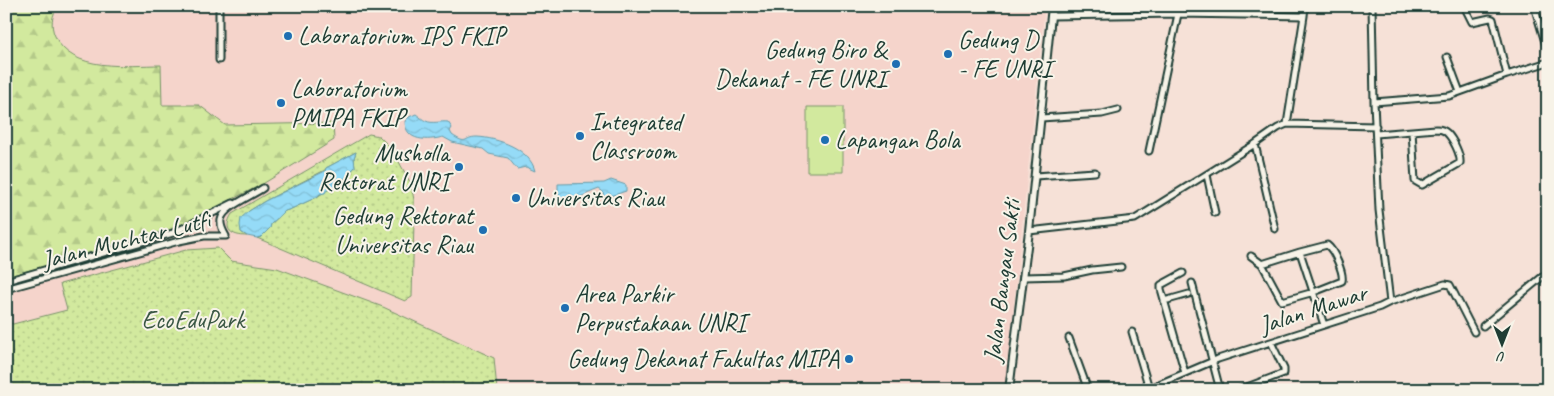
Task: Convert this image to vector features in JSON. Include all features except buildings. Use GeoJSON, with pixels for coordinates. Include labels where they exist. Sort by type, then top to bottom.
{"type":"FeatureCollection","features":[{"type":"Feature","properties":{"kind":"street"},"geometry":{"type":"LineString","coordinates":[[219,6],[219,60]]}},
{"type":"Feature","properties":{"kind":"street","name":"Jalan Bangau Sakti"},"geometry":{"type":"LineString","coordinates":[[1009,390],[1029,231],[1052,6]]}},
{"type":"Feature","properties":{"kind":"street"},"geometry":{"type":"LineString","coordinates":[[1288,124],[1305,6]]}},
{"type":"Feature","properties":{"kind":"street","name":"Jalan Mawar"},"geometry":{"type":"LineString","coordinates":[[1147,389],[1213,362],[1380,307],[1390,302],[1379,210],[1372,6]]}},
{"type":"Feature","properties":{"kind":"street"},"geometry":{"type":"LineString","coordinates":[[1464,6],[1472,22],[1493,19],[1507,74]]}},
{"type":"Feature","properties":{"kind":"street"},"geometry":{"type":"LineString","coordinates":[[1534,6],[1548,52]]}},
{"type":"Feature","properties":{"kind":"street"},"geometry":{"type":"LineString","coordinates":[[1149,152],[1178,14]]}},
{"type":"Feature","properties":{"kind":"street"},"geometry":{"type":"LineString","coordinates":[[1051,16],[1178,14],[1304,16]]}},
{"type":"Feature","properties":{"kind":"street"},"geometry":{"type":"LineString","coordinates":[[1446,57],[1460,92]]}},
{"type":"Feature","properties":{"kind":"street"},"geometry":{"type":"LineString","coordinates":[[1374,102],[1449,96],[1507,74],[1548,62]]}},
{"type":"Feature","properties":{"kind":"street"},"geometry":{"type":"LineString","coordinates":[[1041,118],[1102,114],[1118,110]]}},
{"type":"Feature","properties":{"kind":"street"},"geometry":{"type":"LineString","coordinates":[[1029,231],[1135,219],[1207,175],[1278,128],[1288,124],[1376,126]]}},
{"type":"Feature","properties":{"kind":"street"},"geometry":{"type":"LineString","coordinates":[[1376,134],[1436,128],[1447,133],[1461,159],[1460,163],[1422,185],[1415,182],[1412,131]]}},
{"type":"Feature","properties":{"kind":"street"},"geometry":{"type":"LineString","coordinates":[[1255,144],[1275,228]]}},
{"type":"Feature","properties":{"kind":"street","name":"Jalan Bangau Sakti"},"geometry":{"type":"LineString","coordinates":[[1035,176],[1095,172]]}},
{"type":"Feature","properties":{"kind":"street"},"geometry":{"type":"LineString","coordinates":[[1207,175],[1215,213]]}},
{"type":"Feature","properties":{"kind":"street","name":"Jalan Muchtar Lutfi"},"geometry":{"type":"LineString","coordinates":[[6,281],[173,233],[262,188],[223,214],[220,224],[226,236],[204,236],[179,241],[6,289]]}},
{"type":"Feature","properties":{"kind":"street"},"geometry":{"type":"LineString","coordinates":[[1251,256],[1262,264],[1282,301],[1314,292],[1340,282],[1343,279],[1329,246],[1300,252],[1262,264]]}},
{"type":"Feature","properties":{"kind":"street"},"geometry":{"type":"LineString","coordinates":[[1300,252],[1324,325]]}},
{"type":"Feature","properties":{"kind":"street"},"geometry":{"type":"LineString","coordinates":[[1023,277],[1064,276],[1092,270],[1121,267]]}},
{"type":"Feature","properties":{"kind":"street"},"geometry":{"type":"LineString","coordinates":[[1483,326],[1548,272]]}},
{"type":"Feature","properties":{"kind":"street"},"geometry":{"type":"LineString","coordinates":[[1183,273],[1161,285],[1185,373]]}},
{"type":"Feature","properties":{"kind":"street"},"geometry":{"type":"LineString","coordinates":[[1192,283],[1220,390]]}},
{"type":"Feature","properties":{"kind":"street"},"geometry":{"type":"LineString","coordinates":[[1390,302],[1445,284],[1450,285],[1474,332]]}},
{"type":"Feature","properties":{"kind":"street"},"geometry":{"type":"LineString","coordinates":[[1164,301],[1189,294]]}},
{"type":"Feature","properties":{"kind":"street"},"geometry":{"type":"LineString","coordinates":[[1132,332],[1147,389]]}},
{"type":"Feature","properties":{"kind":"street"},"geometry":{"type":"LineString","coordinates":[[1069,338],[1088,390]]}},
{"type":"Feature","properties":{"kind":"street"},"geometry":{"type":"LineString","coordinates":[[1239,390],[1284,373],[1284,369],[1271,342]]}},
{"type":"Feature","properties":{"kind":"shaded area","name":"Universitas Riau"},"geometry":{"type":"Polygon","coordinates":[[[6,6],[1045,6],[1005,390],[6,390],[6,6]]]}},
{"type":"Feature","properties":{"kind":"green space"},"geometry":{"type":"Polygon","coordinates":[[[6,6],[58,6],[52,20],[55,36],[63,48],[74,56],[87,61],[117,66],[161,65],[162,105],[199,105],[225,125],[333,123],[334,140],[261,185],[172,229],[6,277],[6,6]]]}},
{"type":"Feature","properties":{"kind":"green space","name":"Lapangan Bola"},"geometry":{"type":"Polygon","coordinates":[[[807,107],[843,107],[843,172],[807,172],[807,107]]]}},
{"type":"Feature","properties":{"kind":"green space"},"geometry":{"type":"Polygon","coordinates":[[[369,134],[379,136],[392,149],[411,184],[414,200],[412,297],[405,301],[257,238],[261,237],[285,211],[317,197],[340,184],[355,167],[354,158],[356,152],[249,211],[241,232],[247,236],[237,235],[228,228],[232,214],[369,134]]]}},
{"type":"Feature","properties":{"kind":"green space","name":"EcoEduPark"},"geometry":{"type":"Polygon","coordinates":[[[218,248],[231,261],[277,268],[383,307],[494,358],[497,390],[6,390],[6,321],[13,324],[67,310],[60,284],[186,250],[218,248]]]}},
{"type":"Feature","properties":{"kind":"water"},"geometry":{"type":"Polygon","coordinates":[[[416,114],[428,122],[448,122],[452,128],[450,131],[452,135],[461,140],[477,137],[503,142],[512,146],[527,157],[535,171],[526,167],[517,169],[508,158],[489,154],[483,149],[452,142],[443,137],[424,139],[413,136],[406,128],[405,121],[416,114]]]}},
{"type":"Feature","properties":{"kind":"water"},"geometry":{"type":"Polygon","coordinates":[[[356,152],[354,158],[355,167],[333,189],[327,190],[317,197],[285,211],[261,237],[247,236],[241,232],[241,218],[249,211],[325,171],[326,168],[356,152]]]}},
{"type":"Feature","properties":{"kind":"water"},"geometry":{"type":"Polygon","coordinates":[[[611,180],[626,185],[626,191],[605,198],[599,189],[574,199],[558,202],[558,184],[604,183],[611,180]]]}},
{"type":"Feature","properties":{"kind":"place","name":"Laboratorium IPS FKIP"},"geometry":{"type":"Point","coordinates":[288,36]}},
{"type":"Feature","properties":{"kind":"place","name":"Gedung D - FE UNRI"},"geometry":{"type":"Point","coordinates":[948,54]}},
{"type":"Feature","properties":{"kind":"place","name":"Gedung Biro & Dekanat - FE UNRI"},"geometry":{"type":"Point","coordinates":[896,64]}},
{"type":"Feature","properties":{"kind":"place","name":"Laboratorium PMIPA FKIP"},"geometry":{"type":"Point","coordinates":[281,103]}},
{"type":"Feature","properties":{"kind":"place","name":"Integrated Classroom"},"geometry":{"type":"Point","coordinates":[580,136]}},
{"type":"Feature","properties":{"kind":"place","name":"Lapangan Bola"},"geometry":{"type":"Point","coordinates":[825,140]}},
{"type":"Feature","properties":{"kind":"place","name":"Musholla Rektorat UNRI"},"geometry":{"type":"Point","coordinates":[459,167]}},
{"type":"Feature","properties":{"kind":"place","name":"Universitas Riau"},"geometry":{"type":"Point","coordinates":[516,198]}},
{"type":"Feature","properties":{"kind":"place","name":"Gedung Rektorat Universitas Riau"},"geometry":{"type":"Point","coordinates":[483,230]}},
{"type":"Feature","properties":{"kind":"place","name":"Area Parkir Perpustakaan UNRI"},"geometry":{"type":"Point","coordinates":[565,308]}},
{"type":"Feature","properties":{"kind":"place","name":"Gedung Dekanat Fakultas MIPA"},"geometry":{"type":"Point","coordinates":[849,359]}}]}
